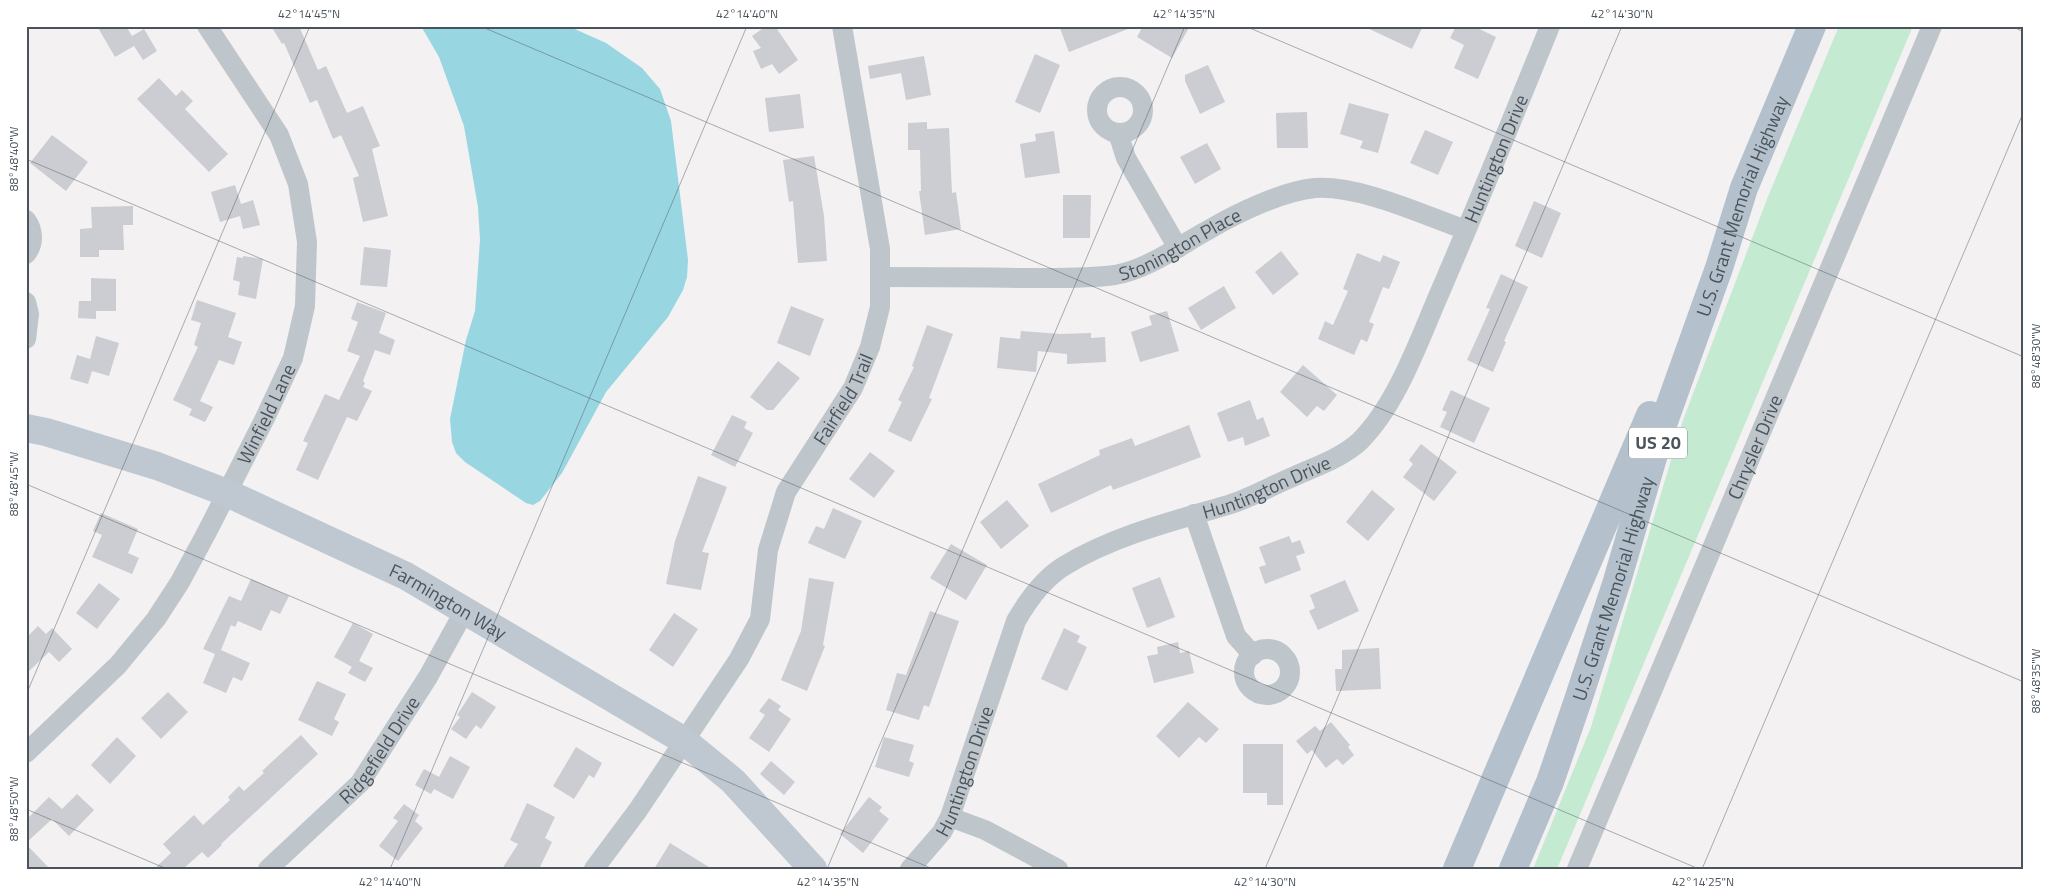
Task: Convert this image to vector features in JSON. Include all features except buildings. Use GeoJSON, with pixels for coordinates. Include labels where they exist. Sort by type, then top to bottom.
{"type":"FeatureCollection","features":[{"type":"Feature","properties":{"kind":"main road","name":"U.S. Grant Memorial Highway"},"geometry":{"type":"LineString","coordinates":[[1457,869],[1612,507],[1812,26]]}},
{"type":"Feature","properties":{"kind":"main road","name":"U.S. Grant Memorial Highway"},"geometry":{"type":"LineString","coordinates":[[1513,869],[1550,782],[1578,700],[1617,581],[1662,430],[1719,268],[1744,188]]}},
{"type":"Feature","properties":{"kind":"main road"},"geometry":{"type":"LineString","coordinates":[[1465,869],[1474,828]]}},
{"type":"Feature","properties":{"kind":"street","name":"Winfield Lane"},"geometry":{"type":"LineString","coordinates":[[26,753],[118,666],[156,619],[180,582],[227,493],[293,358],[305,306],[307,242],[298,184],[279,135],[207,26]]}},
{"type":"Feature","properties":{"kind":"street","name":"Fairfield Trail"},"geometry":{"type":"LineString","coordinates":[[594,869],[638,810],[683,740],[739,659],[760,619],[768,550],[786,492],[853,388],[863,367],[880,307],[880,249],[842,26]]}},
{"type":"Feature","properties":{"kind":"street","name":"Huntington Drive"},"geometry":{"type":"LineString","coordinates":[[910,869],[942,832],[950,817],[961,791],[978,733],[1016,620],[1028,600],[1044,582],[1063,567],[1111,543],[1194,514],[1230,504],[1340,456],[1358,442],[1374,425],[1402,379],[1550,26]]}},
{"type":"Feature","properties":{"kind":"street","name":"Chrysler Drive"},"geometry":{"type":"LineString","coordinates":[[1577,869],[1932,26]]}},
{"type":"Feature","properties":{"kind":"street"},"geometry":{"type":"LineString","coordinates":[[1118,133],[1126,158],[1178,248]]}},
{"type":"Feature","properties":{"kind":"street","name":"Stonington Place"},"geometry":{"type":"LineString","coordinates":[[881,277],[1064,278],[1115,275],[1133,270],[1178,248],[1210,228],[1279,196],[1314,188],[1331,188],[1363,194],[1466,230]]}},
{"type":"Feature","properties":{"kind":"street"},"geometry":{"type":"LineString","coordinates":[[26,220],[32,234],[32,243],[26,254]]}},
{"type":"Feature","properties":{"kind":"street"},"geometry":{"type":"LineString","coordinates":[[26,302],[29,314],[26,338]]}},
{"type":"Feature","properties":{"kind":"street","name":"Farmington Way"},"geometry":{"type":"LineString","coordinates":[[26,428],[46,432],[158,466],[227,493],[406,576],[683,740],[733,781],[813,869]]}},
{"type":"Feature","properties":{"kind":"street"},"geometry":{"type":"LineString","coordinates":[[1194,514],[1236,636],[1252,655]]}},
{"type":"Feature","properties":{"kind":"street","name":"Ridgefield Drive"},"geometry":{"type":"LineString","coordinates":[[268,869],[360,783],[424,684],[465,610]]}},
{"type":"Feature","properties":{"kind":"street"},"geometry":{"type":"LineString","coordinates":[[950,817],[985,830],[1058,869]]}},
{"type":"Feature","properties":{"kind":"green space"},"geometry":{"type":"Polygon","coordinates":[[[1839,26],[1913,26],[1557,869],[1533,869],[1591,727],[1683,420],[1767,199],[1839,26]]]}},
{"type":"Feature","properties":{"kind":"water"},"geometry":{"type":"Polygon","coordinates":[[[421,26],[568,26],[606,43],[642,68],[660,89],[671,121],[688,260],[687,277],[683,290],[668,317],[606,392],[562,473],[540,501],[533,505],[526,503],[465,462],[456,453],[452,442],[450,419],[466,340],[475,311],[480,240],[478,207],[464,126],[439,57],[421,26]]]}}]}
